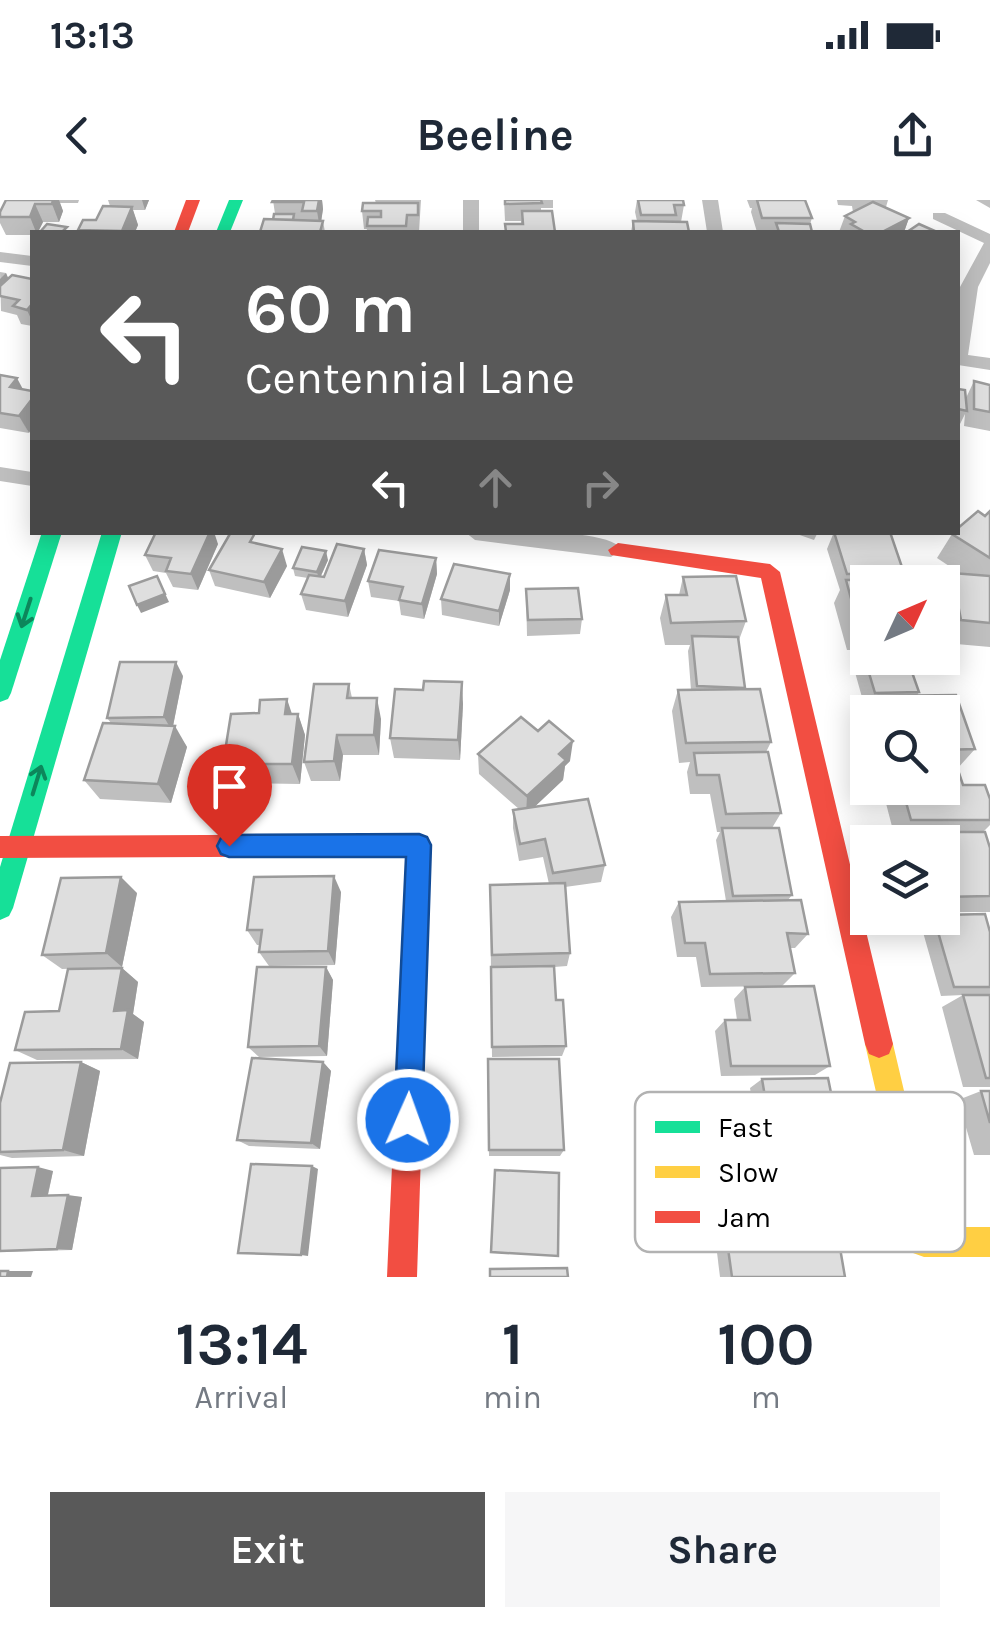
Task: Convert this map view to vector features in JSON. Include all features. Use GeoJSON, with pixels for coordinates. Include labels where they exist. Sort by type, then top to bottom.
{"type":"FeatureCollection","features":[{"type":"Feature","properties":{"kind":"street"},"geometry":{"type":"LineString","coordinates":[[181,230],[193,200]]}},
{"type":"Feature","properties":{"kind":"street"},"geometry":{"type":"LineString","coordinates":[[225,230],[236,200]]}},
{"type":"Feature","properties":{"kind":"street"},"geometry":{"type":"LineString","coordinates":[[471,200],[472,230]]}},
{"type":"Feature","properties":{"kind":"street"},"geometry":{"type":"LineString","coordinates":[[710,200],[715,230]]}},
{"type":"Feature","properties":{"kind":"street"},"geometry":{"type":"LineString","coordinates":[[939,216],[990,243],[969,287],[960,346]]}},
{"type":"Feature","properties":{"kind":"street"},"geometry":{"type":"LineString","coordinates":[[0,257],[30,261]]}},
{"type":"Feature","properties":{"kind":"street"},"geometry":{"type":"LineString","coordinates":[[960,359],[990,364]]}},
{"type":"Feature","properties":{"kind":"street"},"geometry":{"type":"LineString","coordinates":[[0,474],[30,479]]}},
{"type":"Feature","properties":{"kind":"street"},"geometry":{"type":"LineString","coordinates":[[0,693],[51,535]]}},
{"type":"Feature","properties":{"kind":"street"},"geometry":{"type":"LineString","coordinates":[[0,908],[9,847],[111,535]]}},
{"type":"Feature","properties":{"kind":"street"},"geometry":{"type":"LineString","coordinates":[[500,535],[770,572],[890,1092]]}},
{"type":"Feature","properties":{"kind":"street"},"geometry":{"type":"LineString","coordinates":[[9,847],[419,845],[402,1277]]}},
{"type":"Feature","properties":{"kind":"building"},"geometry":{"type":"Polygon","coordinates":[[[6,200],[53,200],[52,204],[35,204],[30,217],[0,217],[6,200]]]}},
{"type":"Feature","properties":{"kind":"building"},"geometry":{"type":"Polygon","coordinates":[[[273,200],[319,200],[317,211],[302,211],[304,202],[273,200]]]}},
{"type":"Feature","properties":{"kind":"building"},"geometry":{"type":"Polygon","coordinates":[[[505,200],[541,200],[542,203],[505,204],[505,200]]]}},
{"type":"Feature","properties":{"kind":"building"},"geometry":{"type":"Polygon","coordinates":[[[638,200],[683,200],[684,205],[674,205],[676,215],[641,215],[638,200]]]}},
{"type":"Feature","properties":{"kind":"building"},"geometry":{"type":"Polygon","coordinates":[[[757,200],[805,200],[812,218],[762,218],[757,200]]]}},
{"type":"Feature","properties":{"kind":"building"},"geometry":{"type":"Polygon","coordinates":[[[873,202],[909,218],[886,230],[862,230],[845,216],[873,202]]]}},
{"type":"Feature","properties":{"kind":"building"},"geometry":{"type":"Polygon","coordinates":[[[363,203],[418,203],[418,215],[407,215],[406,226],[367,226],[368,217],[381,217],[381,211],[362,211],[363,203]]]}},
{"type":"Feature","properties":{"kind":"building"},"geometry":{"type":"Polygon","coordinates":[[[103,206],[132,207],[122,230],[78,230],[83,220],[96,220],[103,206]]]}},
{"type":"Feature","properties":{"kind":"building"},"geometry":{"type":"Polygon","coordinates":[[[522,211],[552,211],[555,230],[506,230],[505,224],[523,224],[522,211]]]}},
{"type":"Feature","properties":{"kind":"building"},"geometry":{"type":"Polygon","coordinates":[[[274,214],[294,214],[293,220],[273,220],[274,214]]]}},
{"type":"Feature","properties":{"kind":"building"},"geometry":{"type":"Polygon","coordinates":[[[264,219],[323,221],[321,230],[261,230],[264,219]]]}},
{"type":"Feature","properties":{"kind":"building"},"geometry":{"type":"Polygon","coordinates":[[[633,221],[687,222],[689,230],[634,230],[633,221]]]}},
{"type":"Feature","properties":{"kind":"building"},"geometry":{"type":"Polygon","coordinates":[[[776,223],[810,224],[812,230],[778,230],[776,223]]]}},
{"type":"Feature","properties":{"kind":"building"},"geometry":{"type":"Polygon","coordinates":[[[47,224],[67,227],[64,230],[42,230],[47,224]]]}},
{"type":"Feature","properties":{"kind":"building"},"geometry":{"type":"Polygon","coordinates":[[[919,224],[932,230],[910,230],[919,224]]]}},
{"type":"Feature","properties":{"kind":"building"},"geometry":{"type":"Polygon","coordinates":[[[12,275],[30,279],[30,306],[27,310],[13,306],[19,300],[0,296],[0,286],[12,275]]]}},
{"type":"Feature","properties":{"kind":"building"},"geometry":{"type":"Polygon","coordinates":[[[0,375],[17,378],[10,387],[30,391],[30,402],[19,416],[0,413],[0,375]]]}},
{"type":"Feature","properties":{"kind":"building"},"geometry":{"type":"Polygon","coordinates":[[[974,381],[990,385],[990,412],[974,409],[974,381]]]}},
{"type":"Feature","properties":{"kind":"building"},"geometry":{"type":"Polygon","coordinates":[[[960,389],[965,390],[967,411],[960,409],[960,389]]]}},
{"type":"Feature","properties":{"kind":"building"},"geometry":{"type":"Polygon","coordinates":[[[978,511],[985,516],[990,511],[990,558],[954,535],[960,535],[960,526],[978,511]]]}},
{"type":"Feature","properties":{"kind":"building"},"geometry":{"type":"Polygon","coordinates":[[[155,535],[209,535],[191,574],[166,571],[171,558],[145,555],[155,535]]]}},
{"type":"Feature","properties":{"kind":"building"},"geometry":{"type":"Polygon","coordinates":[[[229,535],[254,535],[250,542],[282,549],[264,582],[209,570],[229,535]]]}},
{"type":"Feature","properties":{"kind":"building"},"geometry":{"type":"Polygon","coordinates":[[[835,535],[891,535],[901,565],[850,565],[850,574],[835,535]]]}},
{"type":"Feature","properties":{"kind":"building"},"geometry":{"type":"Polygon","coordinates":[[[337,544],[364,549],[345,601],[301,594],[309,575],[324,577],[337,544]]]}},
{"type":"Feature","properties":{"kind":"building"},"geometry":{"type":"Polygon","coordinates":[[[302,547],[326,551],[317,572],[293,568],[302,547]]]}},
{"type":"Feature","properties":{"kind":"building"},"geometry":{"type":"Polygon","coordinates":[[[379,550],[436,558],[422,604],[399,600],[403,587],[368,581],[379,550]]]}},
{"type":"Feature","properties":{"kind":"building"},"geometry":{"type":"Polygon","coordinates":[[[454,564],[510,574],[499,611],[441,599],[454,564]]]}},
{"type":"Feature","properties":{"kind":"building"},"geometry":{"type":"Polygon","coordinates":[[[960,574],[990,576],[990,623],[961,620],[960,574]]]}},
{"type":"Feature","properties":{"kind":"building"},"geometry":{"type":"Polygon","coordinates":[[[157,576],[165,594],[137,605],[129,586],[157,576]]]}},
{"type":"Feature","properties":{"kind":"building"},"geometry":{"type":"Polygon","coordinates":[[[736,576],[746,621],[671,623],[666,595],[687,595],[683,577],[736,576]]]}},
{"type":"Feature","properties":{"kind":"building"},"geometry":{"type":"Polygon","coordinates":[[[578,588],[582,619],[528,620],[526,589],[578,588]]]}},
{"type":"Feature","properties":{"kind":"building"},"geometry":{"type":"Polygon","coordinates":[[[692,636],[738,637],[745,688],[697,686],[692,636]]]}},
{"type":"Feature","properties":{"kind":"building"},"geometry":{"type":"Polygon","coordinates":[[[120,662],[176,662],[164,717],[107,718],[120,662]]]}},
{"type":"Feature","properties":{"kind":"building"},"geometry":{"type":"Polygon","coordinates":[[[870,675],[913,675],[919,692],[875,693],[870,675]]]}},
{"type":"Feature","properties":{"kind":"building"},"geometry":{"type":"Polygon","coordinates":[[[424,681],[462,682],[458,740],[390,738],[395,689],[423,690],[424,681]]]}},
{"type":"Feature","properties":{"kind":"building"},"geometry":{"type":"Polygon","coordinates":[[[314,684],[349,684],[347,698],[377,698],[374,735],[337,735],[334,761],[304,762],[314,684]]]}},
{"type":"Feature","properties":{"kind":"building"},"geometry":{"type":"Polygon","coordinates":[[[760,689],[771,742],[686,743],[678,690],[760,689]]]}},
{"type":"Feature","properties":{"kind":"building"},"geometry":{"type":"Polygon","coordinates":[[[287,699],[285,714],[298,714],[292,764],[223,764],[231,714],[259,713],[260,700],[287,699]]]}},
{"type":"Feature","properties":{"kind":"building"},"geometry":{"type":"Polygon","coordinates":[[[960,706],[975,749],[960,749],[960,706]]]}},
{"type":"Feature","properties":{"kind":"building"},"geometry":{"type":"Polygon","coordinates":[[[521,717],[538,731],[549,721],[573,741],[559,754],[566,760],[527,796],[478,754],[521,717]]]}},
{"type":"Feature","properties":{"kind":"building"},"geometry":{"type":"Polygon","coordinates":[[[103,723],[175,726],[158,784],[84,780],[103,723]]]}},
{"type":"Feature","properties":{"kind":"building"},"geometry":{"type":"Polygon","coordinates":[[[768,752],[781,813],[726,814],[719,775],[697,775],[694,753],[768,752]]]}},
{"type":"Feature","properties":{"kind":"building"},"geometry":{"type":"Polygon","coordinates":[[[960,776],[963,785],[985,785],[990,820],[911,820],[907,805],[960,805],[960,776]]]}},
{"type":"Feature","properties":{"kind":"building"},"geometry":{"type":"Polygon","coordinates":[[[588,799],[605,865],[553,873],[545,839],[520,844],[513,810],[588,799]]]}},
{"type":"Feature","properties":{"kind":"building"},"geometry":{"type":"Polygon","coordinates":[[[722,828],[779,828],[792,895],[733,896],[722,828]]]}},
{"type":"Feature","properties":{"kind":"building"},"geometry":{"type":"Polygon","coordinates":[[[960,832],[985,832],[990,848],[990,896],[960,897],[960,832]]]}},
{"type":"Feature","properties":{"kind":"building"},"geometry":{"type":"Polygon","coordinates":[[[334,876],[328,951],[259,952],[262,930],[247,930],[254,877],[334,876]]]}},
{"type":"Feature","properties":{"kind":"building"},"geometry":{"type":"Polygon","coordinates":[[[121,877],[106,953],[42,955],[61,878],[121,877]]]}},
{"type":"Feature","properties":{"kind":"building"},"geometry":{"type":"Polygon","coordinates":[[[565,883],[570,953],[492,955],[490,885],[565,883]]]}},
{"type":"Feature","properties":{"kind":"building"},"geometry":{"type":"Polygon","coordinates":[[[801,900],[808,934],[787,933],[795,973],[710,974],[705,943],[685,943],[679,902],[801,900]]]}},
{"type":"Feature","properties":{"kind":"building"},"geometry":{"type":"Polygon","coordinates":[[[985,914],[990,932],[990,987],[954,987],[939,935],[960,935],[960,915],[985,914]]]}},
{"type":"Feature","properties":{"kind":"building"},"geometry":{"type":"Polygon","coordinates":[[[554,966],[556,1000],[563,1000],[566,1046],[492,1047],[491,967],[554,966]]]}},
{"type":"Feature","properties":{"kind":"building"},"geometry":{"type":"Polygon","coordinates":[[[257,967],[326,967],[319,1046],[248,1047],[257,967]]]}},
{"type":"Feature","properties":{"kind":"building"},"geometry":{"type":"Polygon","coordinates":[[[122,968],[114,1011],[128,1010],[121,1049],[15,1050],[25,1012],[59,1011],[68,969],[122,968]]]}},
{"type":"Feature","properties":{"kind":"building"},"geometry":{"type":"Polygon","coordinates":[[[814,986],[830,1066],[731,1066],[725,1020],[750,1020],[745,987],[814,986]]]}},
{"type":"Feature","properties":{"kind":"building"},"geometry":{"type":"Polygon","coordinates":[[[963,995],[990,995],[990,1078],[986,1078],[963,995]]]}},
{"type":"Feature","properties":{"kind":"building"},"geometry":{"type":"Polygon","coordinates":[[[252,1058],[323,1062],[311,1143],[237,1140],[252,1058]]]}},
{"type":"Feature","properties":{"kind":"building"},"geometry":{"type":"Polygon","coordinates":[[[488,1059],[559,1059],[564,1150],[489,1150],[488,1059]]]}},
{"type":"Feature","properties":{"kind":"building"},"geometry":{"type":"Polygon","coordinates":[[[81,1062],[63,1150],[0,1152],[0,1103],[10,1063],[81,1062]]]}},
{"type":"Feature","properties":{"kind":"building"},"geometry":{"type":"Polygon","coordinates":[[[828,1078],[831,1092],[764,1092],[762,1079],[828,1078]]]}},
{"type":"Feature","properties":{"kind":"building"},"geometry":{"type":"Polygon","coordinates":[[[981,1091],[990,1091],[990,1123],[981,1091]]]}},
{"type":"Feature","properties":{"kind":"building"},"geometry":{"type":"Polygon","coordinates":[[[251,1164],[312,1166],[301,1255],[238,1253],[251,1164]]]}},
{"type":"Feature","properties":{"kind":"building"},"geometry":{"type":"Polygon","coordinates":[[[38,1167],[32,1196],[68,1195],[57,1249],[0,1251],[0,1168],[38,1167]]]}},
{"type":"Feature","properties":{"kind":"building"},"geometry":{"type":"Polygon","coordinates":[[[495,1170],[559,1173],[558,1256],[491,1252],[495,1170]]]}},
{"type":"Feature","properties":{"kind":"building"},"geometry":{"type":"Polygon","coordinates":[[[729,1252],[841,1252],[845,1277],[732,1277],[729,1252]]]}},
{"type":"Feature","properties":{"kind":"building"},"geometry":{"type":"Polygon","coordinates":[[[567,1268],[568,1277],[490,1277],[490,1269],[567,1268]]]}},
{"type":"Feature","properties":{"kind":"traffic: fast"},"geometry":{"type":"LineString","coordinates":[[224,230],[236,200]]}},
{"type":"Feature","properties":{"kind":"traffic: fast"},"geometry":{"type":"LineString","coordinates":[[0,693],[51,535]]}},
{"type":"Feature","properties":{"kind":"traffic: fast"},"geometry":{"type":"LineString","coordinates":[[0,908],[111,535]]}},
{"type":"Feature","properties":{"kind":"traffic: slow"},"geometry":{"type":"LineString","coordinates":[[879,1044],[890,1092]]}},
{"type":"Feature","properties":{"kind":"traffic: slow"},"geometry":{"type":"LineString","coordinates":[[965,1242],[990,1242]]}},
{"type":"Feature","properties":{"kind":"traffic: jam"},"geometry":{"type":"LineString","coordinates":[[182,230],[193,200]]}},
{"type":"Feature","properties":{"kind":"traffic: jam"},"geometry":{"type":"LineString","coordinates":[[618,550],[770,572],[879,1044]]}},
{"type":"Feature","properties":{"kind":"traffic: jam"},"geometry":{"type":"LineString","coordinates":[[0,847],[419,845],[402,1277]]}},
{"type":"Feature","properties":{"kind":"route"},"geometry":{"type":"LineString","coordinates":[[229,846],[419,845],[408,1120]]}}]}
